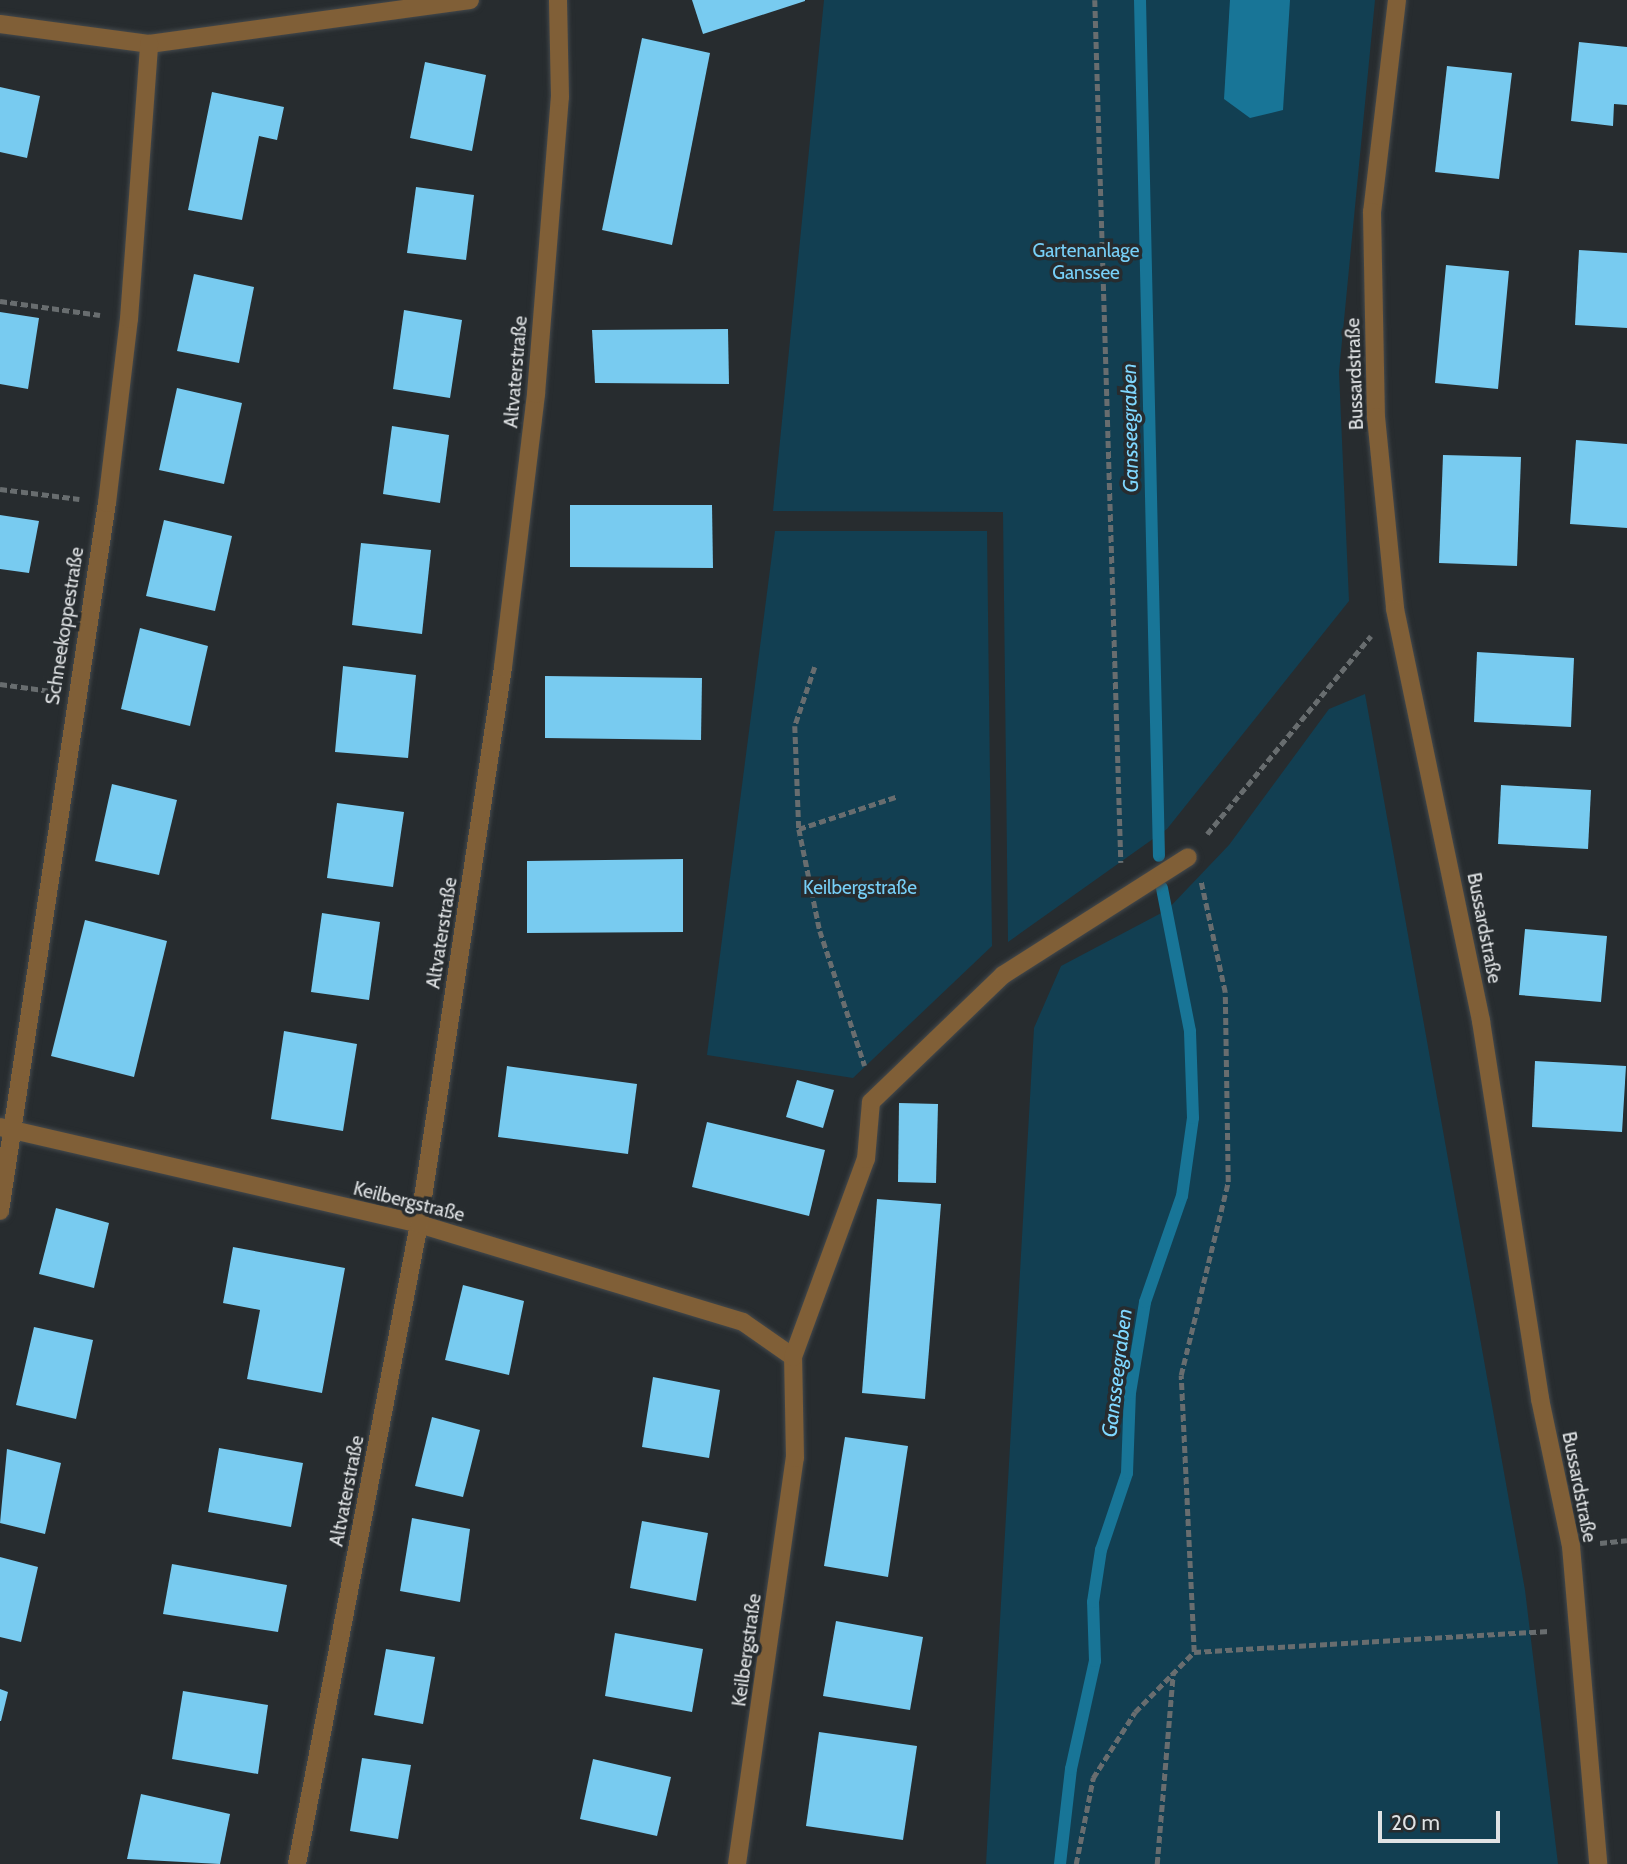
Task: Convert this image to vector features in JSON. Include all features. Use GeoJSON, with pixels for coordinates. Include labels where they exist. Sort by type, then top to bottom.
{"type":"FeatureCollection","features":[{"type":"Feature","properties":{"kind":"street"},"geometry":{"type":"LineString","coordinates":[[0,24],[149,44],[470,0]]}},
{"type":"Feature","properties":{"kind":"street","name":"Altvaterstraße"},"geometry":{"type":"LineString","coordinates":[[298,1864],[419,1224],[503,667],[536,394],[560,97],[558,0]]}},
{"type":"Feature","properties":{"kind":"street","name":"Bussardstraße"},"geometry":{"type":"LineString","coordinates":[[1397,0],[1372,212],[1376,417],[1395,609],[1481,1021],[1540,1399],[1571,1546],[1598,1864]]}},
{"type":"Feature","properties":{"kind":"street","name":"Schneekoppestraße"},"geometry":{"type":"LineString","coordinates":[[0,1211],[7,1129],[107,503],[129,319],[149,44]]}},
{"type":"Feature","properties":{"kind":"street"},"geometry":{"type":"LineString","coordinates":[[871,1101],[1003,975],[1188,857]]}},
{"type":"Feature","properties":{"kind":"street","name":"Keilbergstraße"},"geometry":{"type":"LineString","coordinates":[[737,1864],[795,1458],[793,1357],[866,1159],[871,1101]]}},
{"type":"Feature","properties":{"kind":"street","name":"Keilbergstraße"},"geometry":{"type":"LineString","coordinates":[[7,1129],[419,1224],[743,1322],[793,1357]]}},
{"type":"Feature","properties":{"kind":"path"},"geometry":{"type":"LineString","coordinates":[[1095,0],[1122,899]]}},
{"type":"Feature","properties":{"kind":"path"},"geometry":{"type":"LineString","coordinates":[[0,301],[129,319]]}},
{"type":"Feature","properties":{"kind":"path"},"geometry":{"type":"LineString","coordinates":[[0,489],[107,503]]}},
{"type":"Feature","properties":{"kind":"path"},"geometry":{"type":"LineString","coordinates":[[1194,1652],[1181,1375],[1228,1182],[1225,992],[1200,875],[1188,857],[1395,609]]}},
{"type":"Feature","properties":{"kind":"path"},"geometry":{"type":"LineString","coordinates":[[815,667],[795,726],[799,829],[820,931],[859,1036],[871,1101]]}},
{"type":"Feature","properties":{"kind":"path"},"geometry":{"type":"LineString","coordinates":[[0,684],[75,695]]}},
{"type":"Feature","properties":{"kind":"path"},"geometry":{"type":"LineString","coordinates":[[799,829],[896,797]]}},
{"type":"Feature","properties":{"kind":"path"},"geometry":{"type":"LineString","coordinates":[[1076,1864],[1093,1778],[1135,1712],[1194,1652],[1529,1629],[1577,1634]]}},
{"type":"Feature","properties":{"kind":"path"},"geometry":{"type":"LineString","coordinates":[[1157,1864],[1173,1673]]}},
{"type":"Feature","properties":{"kind":"green space","name":"Gartenanlage Ganssee"},"geometry":{"type":"Polygon","coordinates":[[[824,0],[1375,0],[1339,372],[1349,601],[1167,829],[1008,942],[1003,512],[773,511],[824,0]]]}},
{"type":"Feature","properties":{"kind":"green space","name":"Keilbergstraße"},"geometry":{"type":"Polygon","coordinates":[[[775,531],[987,531],[992,946],[853,1078],[707,1055],[775,531]]]}},
{"type":"Feature","properties":{"kind":"green space"},"geometry":{"type":"Polygon","coordinates":[[[1365,694],[1525,1590],[1558,1864],[986,1864],[1034,1028],[1061,966],[1167,910],[1229,845],[1329,709],[1365,694]]]}},
{"type":"Feature","properties":{"kind":"shaded area"},"geometry":{"type":"Polygon","coordinates":[[[1230,0],[1290,0],[1283,110],[1250,118],[1224,99],[1230,0]]]}},
{"type":"Feature","properties":{"kind":"building"},"geometry":{"type":"Polygon","coordinates":[[[692,0],[805,0],[805,1],[703,34],[692,0]]]}},
{"type":"Feature","properties":{"kind":"building"},"geometry":{"type":"Polygon","coordinates":[[[642,38],[710,53],[672,245],[602,230],[642,38]]]}},
{"type":"Feature","properties":{"kind":"building"},"geometry":{"type":"Polygon","coordinates":[[[1579,42],[1627,47],[1627,105],[1614,104],[1613,126],[1571,121],[1579,42]]]}},
{"type":"Feature","properties":{"kind":"building"},"geometry":{"type":"Polygon","coordinates":[[[425,62],[486,75],[472,151],[410,138],[425,62]]]}},
{"type":"Feature","properties":{"kind":"building"},"geometry":{"type":"Polygon","coordinates":[[[1447,66],[1512,73],[1499,179],[1435,172],[1447,66]]]}},
{"type":"Feature","properties":{"kind":"building"},"geometry":{"type":"Polygon","coordinates":[[[0,87],[40,96],[27,158],[0,152],[0,87]]]}},
{"type":"Feature","properties":{"kind":"building"},"geometry":{"type":"Polygon","coordinates":[[[212,92],[284,107],[277,140],[259,136],[242,220],[188,210],[212,92]]]}},
{"type":"Feature","properties":{"kind":"building"},"geometry":{"type":"Polygon","coordinates":[[[416,187],[474,195],[466,260],[407,253],[416,187]]]}},
{"type":"Feature","properties":{"kind":"building"},"geometry":{"type":"Polygon","coordinates":[[[1579,250],[1627,253],[1627,328],[1575,325],[1579,250]]]}},
{"type":"Feature","properties":{"kind":"building"},"geometry":{"type":"Polygon","coordinates":[[[1446,265],[1509,271],[1498,389],[1435,383],[1446,265]]]}},
{"type":"Feature","properties":{"kind":"building"},"geometry":{"type":"Polygon","coordinates":[[[194,274],[254,287],[239,363],[177,351],[194,274]]]}},
{"type":"Feature","properties":{"kind":"building"},"geometry":{"type":"Polygon","coordinates":[[[404,310],[462,320],[450,398],[393,389],[404,310]]]}},
{"type":"Feature","properties":{"kind":"building"},"geometry":{"type":"Polygon","coordinates":[[[0,312],[39,318],[28,389],[0,384],[0,312]]]}},
{"type":"Feature","properties":{"kind":"building"},"geometry":{"type":"Polygon","coordinates":[[[728,329],[729,384],[595,383],[592,330],[728,329]]]}},
{"type":"Feature","properties":{"kind":"building"},"geometry":{"type":"Polygon","coordinates":[[[177,388],[242,403],[224,484],[159,470],[177,388]]]}},
{"type":"Feature","properties":{"kind":"building"},"geometry":{"type":"Polygon","coordinates":[[[392,426],[449,435],[440,503],[383,494],[392,426]]]}},
{"type":"Feature","properties":{"kind":"building"},"geometry":{"type":"Polygon","coordinates":[[[1576,440],[1627,444],[1627,528],[1570,524],[1576,440]]]}},
{"type":"Feature","properties":{"kind":"building"},"geometry":{"type":"Polygon","coordinates":[[[1443,455],[1521,457],[1517,566],[1439,563],[1443,455]]]}},
{"type":"Feature","properties":{"kind":"building"},"geometry":{"type":"Polygon","coordinates":[[[570,505],[712,505],[713,568],[570,567],[570,505]]]}},
{"type":"Feature","properties":{"kind":"building"},"geometry":{"type":"Polygon","coordinates":[[[0,515],[39,521],[29,573],[0,569],[0,515]]]}},
{"type":"Feature","properties":{"kind":"building"},"geometry":{"type":"Polygon","coordinates":[[[164,520],[232,536],[215,611],[146,596],[164,520]]]}},
{"type":"Feature","properties":{"kind":"building"},"geometry":{"type":"Polygon","coordinates":[[[361,543],[431,550],[422,634],[352,625],[361,543]]]}},
{"type":"Feature","properties":{"kind":"building"},"geometry":{"type":"Polygon","coordinates":[[[140,628],[208,646],[190,726],[121,709],[140,628]]]}},
{"type":"Feature","properties":{"kind":"building"},"geometry":{"type":"Polygon","coordinates":[[[1477,652],[1574,658],[1571,727],[1474,722],[1477,652]]]}},
{"type":"Feature","properties":{"kind":"building"},"geometry":{"type":"Polygon","coordinates":[[[343,666],[416,675],[408,758],[335,752],[343,666]]]}},
{"type":"Feature","properties":{"kind":"building"},"geometry":{"type":"Polygon","coordinates":[[[545,676],[702,678],[701,740],[545,738],[545,676]]]}},
{"type":"Feature","properties":{"kind":"building"},"geometry":{"type":"Polygon","coordinates":[[[112,784],[177,800],[159,875],[95,861],[112,784]]]}},
{"type":"Feature","properties":{"kind":"building"},"geometry":{"type":"Polygon","coordinates":[[[1501,785],[1591,790],[1588,849],[1498,844],[1501,785]]]}},
{"type":"Feature","properties":{"kind":"building"},"geometry":{"type":"Polygon","coordinates":[[[337,803],[404,812],[393,887],[327,878],[337,803]]]}},
{"type":"Feature","properties":{"kind":"building"},"geometry":{"type":"Polygon","coordinates":[[[683,859],[683,932],[527,933],[527,861],[683,859]]]}},
{"type":"Feature","properties":{"kind":"building"},"geometry":{"type":"Polygon","coordinates":[[[322,913],[380,922],[369,1000],[311,992],[322,913]]]}},
{"type":"Feature","properties":{"kind":"building"},"geometry":{"type":"Polygon","coordinates":[[[85,920],[167,941],[134,1077],[51,1056],[85,920]]]}},
{"type":"Feature","properties":{"kind":"building"},"geometry":{"type":"Polygon","coordinates":[[[1525,929],[1607,936],[1601,1002],[1519,995],[1525,929]]]}},
{"type":"Feature","properties":{"kind":"building"},"geometry":{"type":"Polygon","coordinates":[[[284,1031],[357,1044],[343,1131],[271,1119],[284,1031]]]}},
{"type":"Feature","properties":{"kind":"building"},"geometry":{"type":"Polygon","coordinates":[[[1535,1061],[1626,1066],[1622,1132],[1532,1127],[1535,1061]]]}},
{"type":"Feature","properties":{"kind":"building"},"geometry":{"type":"Polygon","coordinates":[[[507,1066],[637,1084],[628,1154],[498,1137],[507,1066]]]}},
{"type":"Feature","properties":{"kind":"building"},"geometry":{"type":"Polygon","coordinates":[[[797,1080],[834,1090],[823,1128],[786,1117],[797,1080]]]}},
{"type":"Feature","properties":{"kind":"building"},"geometry":{"type":"Polygon","coordinates":[[[899,1103],[938,1104],[936,1183],[898,1182],[899,1103]]]}},
{"type":"Feature","properties":{"kind":"building"},"geometry":{"type":"Polygon","coordinates":[[[707,1122],[825,1150],[809,1216],[692,1187],[707,1122]]]}},
{"type":"Feature","properties":{"kind":"building"},"geometry":{"type":"Polygon","coordinates":[[[877,1199],[941,1204],[925,1399],[862,1393],[877,1199]]]}},
{"type":"Feature","properties":{"kind":"building"},"geometry":{"type":"Polygon","coordinates":[[[56,1208],[109,1223],[94,1288],[39,1274],[56,1208]]]}},
{"type":"Feature","properties":{"kind":"building"},"geometry":{"type":"Polygon","coordinates":[[[233,1247],[345,1268],[322,1393],[247,1379],[260,1310],[223,1303],[233,1247]]]}},
{"type":"Feature","properties":{"kind":"building"},"geometry":{"type":"Polygon","coordinates":[[[463,1285],[524,1301],[509,1375],[445,1360],[463,1285]]]}},
{"type":"Feature","properties":{"kind":"building"},"geometry":{"type":"Polygon","coordinates":[[[34,1327],[93,1340],[76,1419],[16,1405],[34,1327]]]}},
{"type":"Feature","properties":{"kind":"building"},"geometry":{"type":"Polygon","coordinates":[[[653,1377],[720,1390],[709,1458],[642,1447],[653,1377]]]}},
{"type":"Feature","properties":{"kind":"building"},"geometry":{"type":"Polygon","coordinates":[[[432,1417],[480,1430],[463,1497],[415,1486],[432,1417]]]}},
{"type":"Feature","properties":{"kind":"building"},"geometry":{"type":"Polygon","coordinates":[[[845,1437],[908,1446],[888,1577],[824,1566],[845,1437]]]}},
{"type":"Feature","properties":{"kind":"building"},"geometry":{"type":"Polygon","coordinates":[[[219,1448],[303,1463],[291,1527],[208,1512],[219,1448]]]}},
{"type":"Feature","properties":{"kind":"building"},"geometry":{"type":"Polygon","coordinates":[[[7,1449],[61,1463],[45,1534],[0,1523],[7,1449]]]}},
{"type":"Feature","properties":{"kind":"building"},"geometry":{"type":"Polygon","coordinates":[[[412,1518],[470,1529],[460,1602],[400,1591],[412,1518]]]}},
{"type":"Feature","properties":{"kind":"building"},"geometry":{"type":"Polygon","coordinates":[[[642,1521],[708,1533],[696,1601],[630,1588],[642,1521]]]}},
{"type":"Feature","properties":{"kind":"building"},"geometry":{"type":"Polygon","coordinates":[[[0,1557],[38,1567],[21,1642],[0,1637],[0,1557]]]}},
{"type":"Feature","properties":{"kind":"building"},"geometry":{"type":"Polygon","coordinates":[[[172,1564],[287,1585],[278,1632],[163,1614],[172,1564]]]}},
{"type":"Feature","properties":{"kind":"building"},"geometry":{"type":"Polygon","coordinates":[[[836,1621],[923,1637],[910,1710],[823,1696],[836,1621]]]}},
{"type":"Feature","properties":{"kind":"building"},"geometry":{"type":"Polygon","coordinates":[[[615,1633],[703,1649],[692,1712],[605,1696],[615,1633]]]}},
{"type":"Feature","properties":{"kind":"building"},"geometry":{"type":"Polygon","coordinates":[[[386,1649],[435,1657],[423,1724],[374,1715],[386,1649]]]}},
{"type":"Feature","properties":{"kind":"building"},"geometry":{"type":"Polygon","coordinates":[[[0,1689],[8,1692],[1,1721],[0,1721],[0,1689]]]}},
{"type":"Feature","properties":{"kind":"building"},"geometry":{"type":"Polygon","coordinates":[[[183,1691],[268,1705],[258,1774],[172,1759],[183,1691]]]}},
{"type":"Feature","properties":{"kind":"building"},"geometry":{"type":"Polygon","coordinates":[[[819,1732],[917,1746],[903,1840],[806,1826],[819,1732]]]}},
{"type":"Feature","properties":{"kind":"building"},"geometry":{"type":"Polygon","coordinates":[[[362,1758],[411,1765],[398,1839],[350,1831],[362,1758]]]}},
{"type":"Feature","properties":{"kind":"building"},"geometry":{"type":"Polygon","coordinates":[[[593,1759],[671,1777],[657,1836],[580,1819],[593,1759]]]}},
{"type":"Feature","properties":{"kind":"building"},"geometry":{"type":"Polygon","coordinates":[[[141,1794],[230,1814],[220,1864],[127,1859],[141,1794]]]}},
{"type":"Feature","properties":{"kind":"waterway","name":"Gansseegraben"},"geometry":{"type":"LineString","coordinates":[[1140,0],[1159,856]]}},
{"type":"Feature","properties":{"kind":"waterway","name":"Gansseegraben"},"geometry":{"type":"LineString","coordinates":[[1060,1864],[1071,1769],[1095,1661],[1093,1602],[1101,1550],[1127,1473],[1130,1393],[1145,1302],[1182,1196],[1193,1118],[1190,1031],[1162,888]]}}]}
